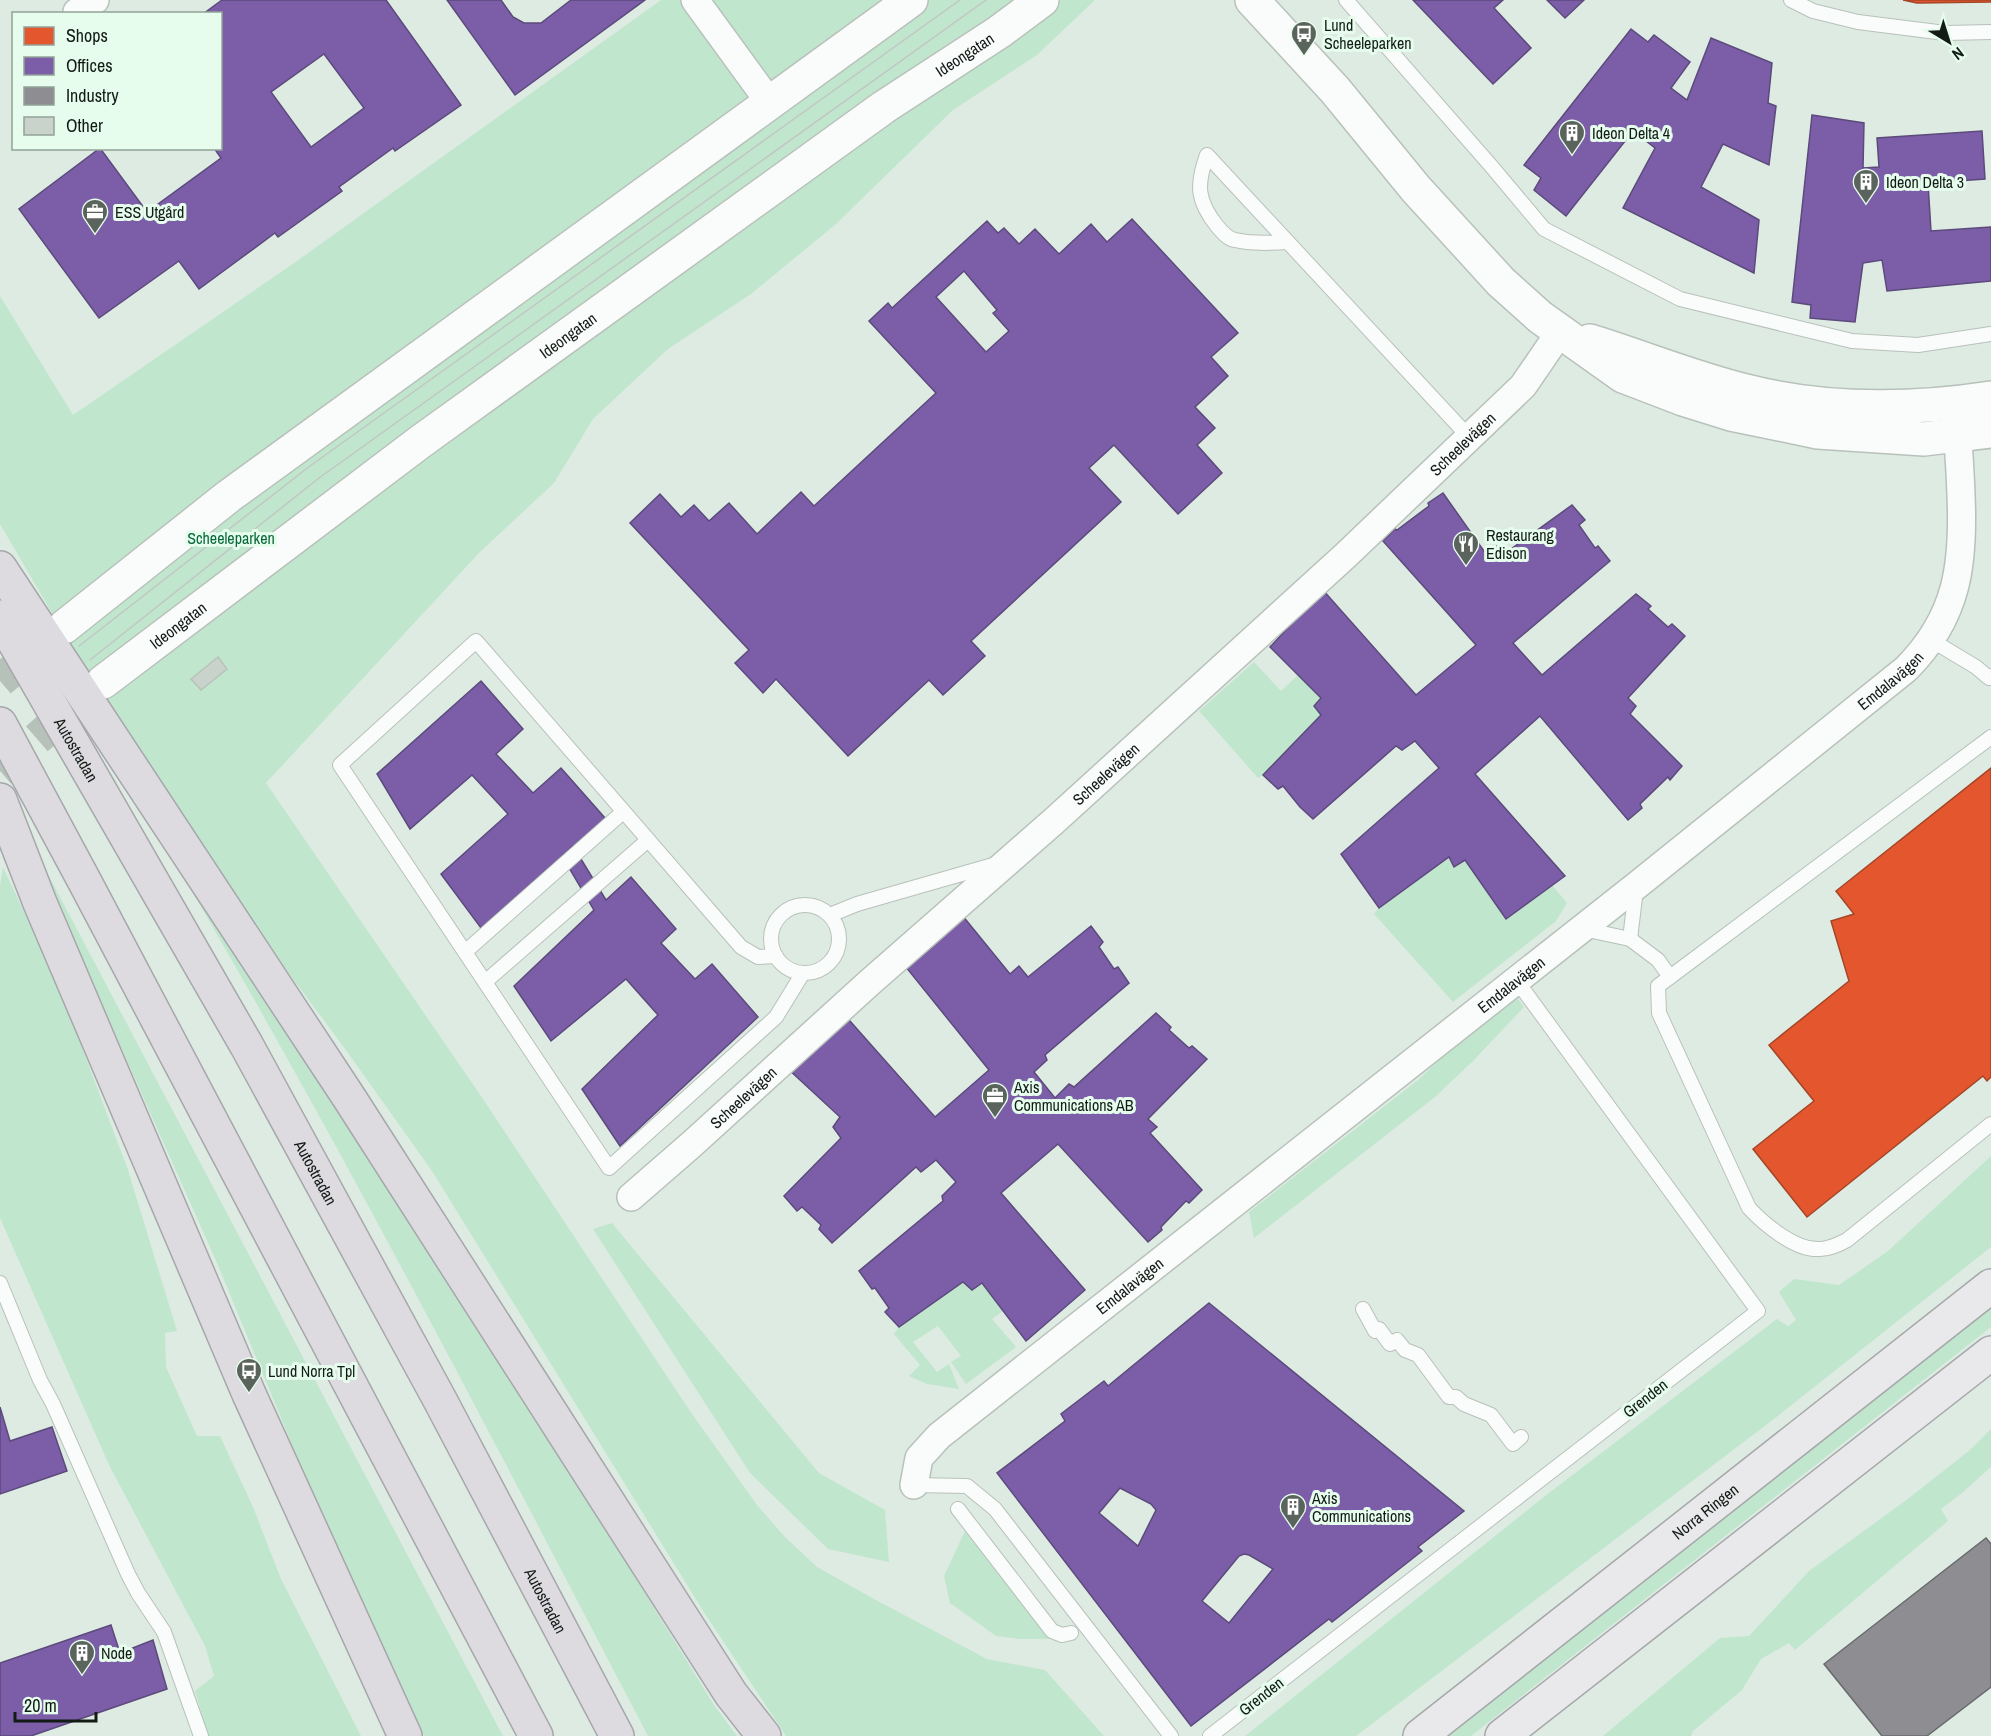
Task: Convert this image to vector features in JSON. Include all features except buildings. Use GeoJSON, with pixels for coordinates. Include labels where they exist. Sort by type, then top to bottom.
{"type":"FeatureCollection","features":[{"type":"Feature","properties":{"kind":"highway"},"geometry":{"type":"LineString","coordinates":[[0,568],[382,1148],[731,1694],[764,1736]]}},
{"type":"Feature","properties":{"kind":"highway","name":"Autostradan"},"geometry":{"type":"LineString","coordinates":[[0,617],[247,1046],[440,1400],[617,1736]]}},
{"type":"Feature","properties":{"kind":"highway"},"geometry":{"type":"LineString","coordinates":[[0,724],[197,1088],[536,1736]]}},
{"type":"Feature","properties":{"kind":"highway"},"geometry":{"type":"LineString","coordinates":[[0,800],[40,903],[249,1394],[405,1736]]}},
{"type":"Feature","properties":{"kind":"main road","name":"Norra Ringen"},"geometry":{"type":"LineString","coordinates":[[1420,1736],[1991,1286]]}},
{"type":"Feature","properties":{"kind":"main road"},"geometry":{"type":"LineString","coordinates":[[1502,1736],[1991,1353]]}},
{"type":"Feature","properties":{"kind":"street"},"geometry":{"type":"LineString","coordinates":[[695,0],[770,103]]}},
{"type":"Feature","properties":{"kind":"street"},"geometry":{"type":"LineString","coordinates":[[64,627],[229,496],[910,0]]}},
{"type":"Feature","properties":{"kind":"street","name":"Ideongatan"},"geometry":{"type":"LineString","coordinates":[[103,682],[420,442],[884,107],[999,32],[1042,0]]}},
{"type":"Feature","properties":{"kind":"street"},"geometry":{"type":"LineString","coordinates":[[1252,0],[1335,90],[1416,189],[1482,263],[1521,300],[1560,332],[1623,376],[1731,414],[1818,432],[1924,439],[1991,431]]}},
{"type":"Feature","properties":{"kind":"street"},"geometry":{"type":"LineString","coordinates":[[1560,332],[1634,354],[1702,379],[1749,392],[1806,402],[1866,407],[1913,407],[1991,398]]}},
{"type":"Feature","properties":{"kind":"street","name":"Scheelevägen"},"geometry":{"type":"LineString","coordinates":[[631,1197],[1172,715],[1345,556],[1523,386],[1560,332]]}},
{"type":"Feature","properties":{"kind":"street","name":"Emdalavägen"},"geometry":{"type":"LineString","coordinates":[[914,1485],[919,1458],[939,1436],[1517,981],[1906,669],[1920,655],[1950,605],[1959,574],[1962,521],[1958,436],[1953,403]]}},
{"type":"Feature","properties":{"kind":"lane"},"geometry":{"type":"LineString","coordinates":[[1346,0],[1544,229],[1680,299],[1852,341],[1918,345],[1991,334]]}},
{"type":"Feature","properties":{"kind":"lane"},"geometry":{"type":"LineString","coordinates":[[1791,0],[1812,11],[1858,22],[1945,33],[1991,32]]}},
{"type":"Feature","properties":{"kind":"lane"},"geometry":{"type":"LineString","coordinates":[[1288,242],[1233,240],[1224,233],[1206,211],[1200,190],[1201,172],[1207,155],[1247,199],[1288,242],[1469,437]]}},
{"type":"Feature","properties":{"kind":"lane"},"geometry":{"type":"LineString","coordinates":[[1931,640],[1971,663],[1990,678]]}},
{"type":"Feature","properties":{"kind":"lane"},"geometry":{"type":"LineString","coordinates":[[776,956],[758,957],[741,947],[476,641],[340,765],[609,1168],[776,1017],[803,973]]}},
{"type":"Feature","properties":{"kind":"lane"},"geometry":{"type":"LineString","coordinates":[[1991,736],[1658,986],[1659,1013],[1749,1208],[1764,1224],[1805,1247],[1820,1249],[1847,1240],[1991,1124]]}},
{"type":"Feature","properties":{"kind":"lane"},"geometry":{"type":"LineString","coordinates":[[465,952],[623,812]]}},
{"type":"Feature","properties":{"kind":"lane"},"geometry":{"type":"LineString","coordinates":[[485,982],[648,840]]}},
{"type":"Feature","properties":{"kind":"lane"},"geometry":{"type":"LineString","coordinates":[[831,915],[857,904],[1007,862]]}},
{"type":"Feature","properties":{"kind":"lane"},"geometry":{"type":"LineString","coordinates":[[1629,939],[1636,886]]}},
{"type":"Feature","properties":{"kind":"lane"},"geometry":{"type":"LineString","coordinates":[[811,905],[831,915],[837,924],[840,936],[839,948],[826,967],[815,972],[803,973],[792,971],[783,965],[772,946],[771,935],[780,915],[789,908],[811,905]]}},
{"type":"Feature","properties":{"kind":"lane"},"geometry":{"type":"LineString","coordinates":[[1582,929],[1629,939],[1658,960],[1671,977]]}},
{"type":"Feature","properties":{"kind":"lane","name":"Grenden"},"geometry":{"type":"LineString","coordinates":[[1210,1736],[1758,1311],[1517,981]]}},
{"type":"Feature","properties":{"kind":"lane"},"geometry":{"type":"LineString","coordinates":[[0,1283],[40,1380],[53,1404],[128,1574],[164,1632],[201,1736]]}},
{"type":"Feature","properties":{"kind":"lane"},"geometry":{"type":"LineString","coordinates":[[1363,1309],[1374,1331],[1379,1329],[1390,1344],[1397,1340],[1405,1350],[1418,1355],[1449,1397],[1456,1397],[1464,1404],[1491,1415],[1513,1444],[1521,1437]]}},
{"type":"Feature","properties":{"kind":"lane"},"geometry":{"type":"LineString","coordinates":[[914,1485],[967,1486],[995,1509],[1171,1736]]}},
{"type":"Feature","properties":{"kind":"lane"},"geometry":{"type":"LineString","coordinates":[[958,1509],[1052,1631],[1062,1635],[1071,1633]]}},
{"type":"Feature","properties":{"kind":"green space","name":"Scheeleparken"},"geometry":{"type":"Polygon","coordinates":[[[661,0],[1095,0],[1037,55],[953,110],[836,224],[751,294],[668,349],[593,419],[554,483],[479,553],[266,783],[481,1096],[692,1414],[757,1505],[785,1537],[817,1567],[987,1659],[1045,1670],[1104,1736],[786,1736],[705,1614],[432,1171],[343,1046],[234,900],[56,620],[0,524],[0,296],[73,415],[297,261],[661,0]]]}},
{"type":"Feature","properties":{"kind":"green space"},"geometry":{"type":"Polygon","coordinates":[[[1254,662],[1281,691],[1298,675],[1321,698],[1314,706],[1321,715],[1258,778],[1199,711],[1254,662]]]}},
{"type":"Feature","properties":{"kind":"green space"},"geometry":{"type":"Polygon","coordinates":[[[23,827],[503,1736],[424,1736],[300,1464],[217,1263],[23,827]]]}},
{"type":"Feature","properties":{"kind":"green space"},"geometry":{"type":"Polygon","coordinates":[[[170,854],[294,1033],[714,1705],[737,1736],[648,1736],[355,1182],[233,962],[170,854]]]}},
{"type":"Feature","properties":{"kind":"green space"},"geometry":{"type":"Polygon","coordinates":[[[1449,857],[1454,867],[1465,860],[1506,919],[1552,885],[1567,903],[1556,921],[1453,1002],[1374,914],[1449,857]]]}},
{"type":"Feature","properties":{"kind":"green space"},"geometry":{"type":"Polygon","coordinates":[[[3,867],[60,989],[128,1170],[177,1331],[165,1333],[166,1367],[197,1436],[220,1436],[253,1507],[281,1579],[361,1736],[208,1736],[195,1691],[214,1676],[205,1646],[110,1467],[0,1218],[0,886],[3,867]]]}},
{"type":"Feature","properties":{"kind":"green space"},"geometry":{"type":"Polygon","coordinates":[[[1516,996],[1524,1007],[1435,1097],[1254,1238],[1249,1212],[1418,1080],[1454,1046],[1516,996]]]}},
{"type":"Feature","properties":{"kind":"green space"},"geometry":{"type":"Polygon","coordinates":[[[1991,1156],[1991,1247],[1774,1419],[1356,1736],[1245,1736],[1545,1496],[1777,1319],[1788,1326],[1796,1320],[1779,1292],[1794,1279],[1839,1285],[1888,1251],[1991,1156]]]}},
{"type":"Feature","properties":{"kind":"green space"},"geometry":{"type":"Polygon","coordinates":[[[612,1223],[819,1473],[885,1510],[889,1562],[828,1549],[750,1473],[593,1229],[612,1223]]]}},
{"type":"Feature","properties":{"kind":"green space"},"geometry":{"type":"Polygon","coordinates":[[[963,1282],[972,1290],[982,1283],[1003,1311],[992,1319],[1016,1347],[966,1384],[951,1362],[961,1356],[938,1326],[913,1342],[937,1372],[949,1364],[959,1389],[927,1384],[909,1376],[920,1365],[894,1334],[899,1327],[963,1282]]]}},
{"type":"Feature","properties":{"kind":"green space"},"geometry":{"type":"Polygon","coordinates":[[[1991,1307],[1991,1327],[1471,1736],[1448,1736],[1991,1307]]]}},
{"type":"Feature","properties":{"kind":"green space"},"geometry":{"type":"Polygon","coordinates":[[[1991,1429],[1991,1467],[1941,1509],[1948,1521],[1795,1650],[1789,1643],[1761,1659],[1742,1690],[1693,1731],[1691,1736],[1603,1736],[1720,1638],[1749,1636],[1809,1571],[1909,1498],[1970,1450],[1991,1429]]]}},
{"type":"Feature","properties":{"kind":"green space"},"geometry":{"type":"Polygon","coordinates":[[[965,1531],[1050,1639],[996,1636],[950,1603],[944,1576],[965,1531]]]}},
{"type":"Feature","properties":{"kind":"tunnel"},"geometry":{"type":"LineString","coordinates":[[0,681],[47,641]]}},
{"type":"Feature","properties":{"kind":"tunnel"},"geometry":{"type":"LineString","coordinates":[[0,771],[80,701]]}},
{"type":"Feature","properties":{"kind":"tram line"},"geometry":{"type":"LineString","coordinates":[[79,646],[310,466],[960,0]]}},
{"type":"Feature","properties":{"kind":"tram line"},"geometry":{"type":"LineString","coordinates":[[90,660],[319,478],[986,0]]}},
{"type":"Feature","properties":{"kind":"place","name":"Lund Scheeleparken"},"geometry":{"type":"Point","coordinates":[1304,57]}},
{"type":"Feature","properties":{"kind":"place","name":"Ideon Delta 4"},"geometry":{"type":"Point","coordinates":[1572,156]}},
{"type":"Feature","properties":{"kind":"place","name":"Ideon Delta 3"},"geometry":{"type":"Point","coordinates":[1866,205]}},
{"type":"Feature","properties":{"kind":"place","name":"ESS Utgård"},"geometry":{"type":"Point","coordinates":[95,235]}},
{"type":"Feature","properties":{"kind":"place","name":"Restaurang Edison"},"geometry":{"type":"Point","coordinates":[1466,567]}},
{"type":"Feature","properties":{"kind":"place","name":"Axis Communications AB"},"geometry":{"type":"Point","coordinates":[995,1119]}},
{"type":"Feature","properties":{"kind":"place","name":"Lund Norra Tpl"},"geometry":{"type":"Point","coordinates":[249,1394]}},
{"type":"Feature","properties":{"kind":"place","name":"Axis Communications"},"geometry":{"type":"Point","coordinates":[1293,1530]}},
{"type":"Feature","properties":{"kind":"place","name":"Node"},"geometry":{"type":"Point","coordinates":[82,1676]}}]}
